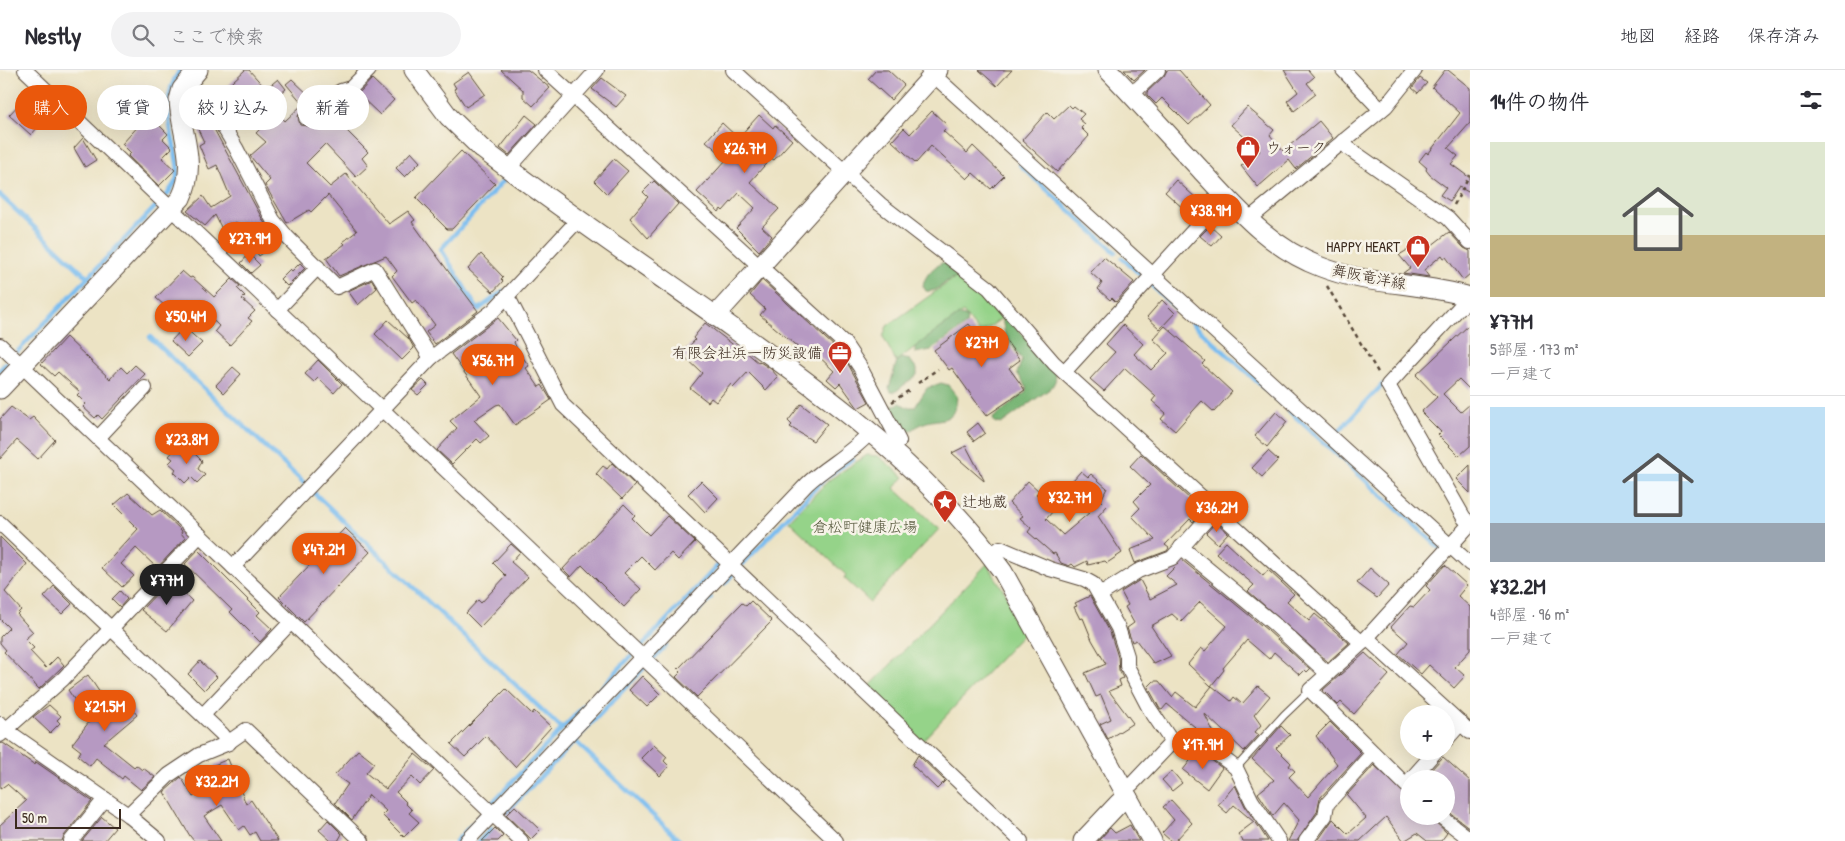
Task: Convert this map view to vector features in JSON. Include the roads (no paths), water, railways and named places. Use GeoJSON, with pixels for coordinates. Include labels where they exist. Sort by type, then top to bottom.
{"type":"FeatureCollection","features":[{"type":"Feature","properties":{"kind":"street"},"geometry":{"type":"LineString","coordinates":[[25,70],[836,841]]}},
{"type":"Feature","properties":{"kind":"street"},"geometry":{"type":"LineString","coordinates":[[185,85],[198,70]]}},
{"type":"Feature","properties":{"kind":"street"},"geometry":{"type":"LineString","coordinates":[[354,85],[369,70]]}},
{"type":"Feature","properties":{"kind":"street"},"geometry":{"type":"LineString","coordinates":[[414,70],[449,117],[481,148],[819,390],[872,431],[891,449],[991,555],[1014,590],[1152,841]]}},
{"type":"Feature","properties":{"kind":"street"},"geometry":{"type":"LineString","coordinates":[[545,70],[839,338],[853,355],[899,441],[891,449]]}},
{"type":"Feature","properties":{"kind":"street"},"geometry":{"type":"LineString","coordinates":[[508,169],[597,70]]}},
{"type":"Feature","properties":{"kind":"street"},"geometry":{"type":"LineString","coordinates":[[733,70],[880,204],[990,288],[1064,372],[1216,510],[1466,728],[1455,735]]}},
{"type":"Feature","properties":{"kind":"street","name":"舞阪竜洋線"},"geometry":{"type":"LineString","coordinates":[[1108,70],[1248,220],[1279,246],[1299,258],[1326,269],[1358,278],[1439,289],[1470,297]]}},
{"type":"Feature","properties":{"kind":"street"},"geometry":{"type":"LineString","coordinates":[[1131,94],[1158,70]]}},
{"type":"Feature","properties":{"kind":"street"},"geometry":{"type":"LineString","coordinates":[[1343,70],[1381,110]]}},
{"type":"Feature","properties":{"kind":"street"},"geometry":{"type":"LineString","coordinates":[[1248,220],[1381,110],[1415,70]]}},
{"type":"Feature","properties":{"kind":"street"},"geometry":{"type":"LineString","coordinates":[[715,316],[933,72],[1152,275],[1470,564]]}},
{"type":"Feature","properties":{"kind":"street"},"geometry":{"type":"LineString","coordinates":[[0,389],[181,198],[187,185],[190,171],[183,130]]}},
{"type":"Feature","properties":{"kind":"street"},"geometry":{"type":"LineString","coordinates":[[225,130],[274,220],[337,287],[375,269],[431,358]]}},
{"type":"Feature","properties":{"kind":"street"},"geometry":{"type":"LineString","coordinates":[[1343,141],[1348,148],[1448,218],[1470,242]]}},
{"type":"Feature","properties":{"kind":"street"},"geometry":{"type":"LineString","coordinates":[[1064,372],[1225,196]]}},
{"type":"Feature","properties":{"kind":"street"},"geometry":{"type":"LineString","coordinates":[[232,566],[431,358],[494,310],[579,219]]}},
{"type":"Feature","properties":{"kind":"street"},"geometry":{"type":"LineString","coordinates":[[277,310],[318,267]]}},
{"type":"Feature","properties":{"kind":"street"},"geometry":{"type":"LineString","coordinates":[[506,298],[511,303],[563,405],[1021,841]]}},
{"type":"Feature","properties":{"kind":"street"},"geometry":{"type":"LineString","coordinates":[[1400,777],[1372,754],[1310,690],[1364,640],[1470,524],[1464,518],[1388,384],[1460,308],[1470,301]]}},
{"type":"Feature","properties":{"kind":"street"},"geometry":{"type":"LineString","coordinates":[[0,345],[521,841]]}},
{"type":"Feature","properties":{"kind":"street"},"geometry":{"type":"LineString","coordinates":[[98,438],[145,388]]}},
{"type":"Feature","properties":{"kind":"street"},"geometry":{"type":"LineString","coordinates":[[468,841],[816,475],[858,446],[872,431]]}},
{"type":"Feature","properties":{"kind":"street"},"geometry":{"type":"LineString","coordinates":[[1100,595],[1138,571],[1172,558],[1216,510]]}},
{"type":"Feature","properties":{"kind":"street"},"geometry":{"type":"LineString","coordinates":[[0,523],[203,715],[229,742]]}},
{"type":"Feature","properties":{"kind":"street"},"geometry":{"type":"LineString","coordinates":[[159,841],[128,815],[2,729],[63,679],[200,535]]}},
{"type":"Feature","properties":{"kind":"street"},"geometry":{"type":"LineString","coordinates":[[1181,547],[1273,623],[1328,674]]}},
{"type":"Feature","properties":{"kind":"street"},"geometry":{"type":"LineString","coordinates":[[991,555],[1000,548],[1050,569],[1084,579],[1092,584],[1118,628],[1127,656],[1127,666],[1149,708],[1172,742]]}},
{"type":"Feature","properties":{"kind":"street"},"geometry":{"type":"LineString","coordinates":[[203,715],[291,622]]}},
{"type":"Feature","properties":{"kind":"street"},"geometry":{"type":"LineString","coordinates":[[128,815],[168,774],[199,756],[229,742],[246,730],[362,841]]}},
{"type":"Feature","properties":{"kind":"street"},"geometry":{"type":"LineString","coordinates":[[1083,841],[1119,803],[1132,784],[1172,742],[1177,740],[1207,746],[1236,768],[1252,802],[1279,841]]}},
{"type":"Feature","properties":{"kind":"street"},"geometry":{"type":"LineString","coordinates":[[1306,841],[1325,816],[1327,804],[1372,754]]}},
{"type":"Feature","properties":{"kind":"street"},"geometry":{"type":"LineString","coordinates":[[1419,770],[1428,760]]}},
{"type":"Feature","properties":{"kind":"street"},"geometry":{"type":"LineString","coordinates":[[71,841],[105,799]]}},
{"type":"Feature","properties":{"kind":"street"},"geometry":{"type":"LineString","coordinates":[[1452,825],[1470,839]]}},
{"type":"Feature","properties":{"kind":"lane"},"geometry":{"type":"LineString","coordinates":[[1236,768],[1284,715],[1310,690]]}},
{"type":"Feature","properties":{"kind":"waterway"},"geometry":{"type":"LineString","coordinates":[[167,195],[176,181],[178,171],[168,107],[169,95],[180,70]]}},
{"type":"Feature","properties":{"kind":"waterway"},"geometry":{"type":"LineString","coordinates":[[1020,165],[1115,252]]}},
{"type":"Feature","properties":{"kind":"waterway"},"geometry":{"type":"LineString","coordinates":[[503,291],[478,310],[441,249],[504,180]]}},
{"type":"Feature","properties":{"kind":"waterway"},"geometry":{"type":"LineString","coordinates":[[0,195],[88,278]]}},
{"type":"Feature","properties":{"kind":"waterway"},"geometry":{"type":"LineString","coordinates":[[18,351],[157,205]]}},
{"type":"Feature","properties":{"kind":"waterway"},"geometry":{"type":"LineString","coordinates":[[1122,258],[1143,277]]}},
{"type":"Feature","properties":{"kind":"waterway"},"geometry":{"type":"LineString","coordinates":[[1150,284],[1185,316]]}},
{"type":"Feature","properties":{"kind":"waterway"},"geometry":{"type":"LineString","coordinates":[[1192,323],[1281,403]]}},
{"type":"Feature","properties":{"kind":"waterway"},"geometry":{"type":"LineString","coordinates":[[150,337],[305,484]]}},
{"type":"Feature","properties":{"kind":"waterway"},"geometry":{"type":"LineString","coordinates":[[0,370],[6,363]]}},
{"type":"Feature","properties":{"kind":"waterway"},"geometry":{"type":"LineString","coordinates":[[1337,433],[1382,385]]}},
{"type":"Feature","properties":{"kind":"waterway"},"geometry":{"type":"LineString","coordinates":[[1288,410],[1441,549]]}},
{"type":"Feature","properties":{"kind":"waterway"},"geometry":{"type":"LineString","coordinates":[[743,564],[826,477],[853,459]]}},
{"type":"Feature","properties":{"kind":"waterway"},"geometry":{"type":"LineString","coordinates":[[311,490],[562,729]]}},
{"type":"Feature","properties":{"kind":"waterway"},"geometry":{"type":"LineString","coordinates":[[642,646],[721,562]]}},
{"type":"Feature","properties":{"kind":"waterway"},"geometry":{"type":"LineString","coordinates":[[725,583],[732,575]]}},
{"type":"Feature","properties":{"kind":"waterway"},"geometry":{"type":"LineString","coordinates":[[681,629],[711,598]]}},
{"type":"Feature","properties":{"kind":"waterway"},"geometry":{"type":"LineString","coordinates":[[654,658],[666,645]]}},
{"type":"Feature","properties":{"kind":"waterway"},"geometry":{"type":"LineString","coordinates":[[492,803],[631,656]]}},
{"type":"Feature","properties":{"kind":"waterway"},"geometry":{"type":"LineString","coordinates":[[507,812],[644,668]]}},
{"type":"Feature","properties":{"kind":"waterway"},"geometry":{"type":"LineString","coordinates":[[575,741],[680,841]]}},
{"type":"Feature","properties":{"kind":"waterway"},"geometry":{"type":"LineString","coordinates":[[456,841],[482,814]]}},
{"type":"Feature","properties":{"kind":"waterway"},"geometry":{"type":"LineString","coordinates":[[479,841],[491,829]]}},
{"type":"Feature","properties":{"kind":"place","name":"ウォーク"},"geometry":{"type":"Point","coordinates":[1248,169]}},
{"type":"Feature","properties":{"kind":"place","name":"HAPPY HEART"},"geometry":{"type":"Point","coordinates":[1418,268]}},
{"type":"Feature","properties":{"kind":"place","name":"有限会社浜一防災設備"},"geometry":{"type":"Point","coordinates":[840,374]}},
{"type":"Feature","properties":{"kind":"place","name":"辻地蔵"},"geometry":{"type":"Point","coordinates":[945,523]}},
{"type":"Feature","properties":{"kind":"park label","name":"倉松町健康広場"},"geometry":{"type":"Point","coordinates":[865,527]}}]}
